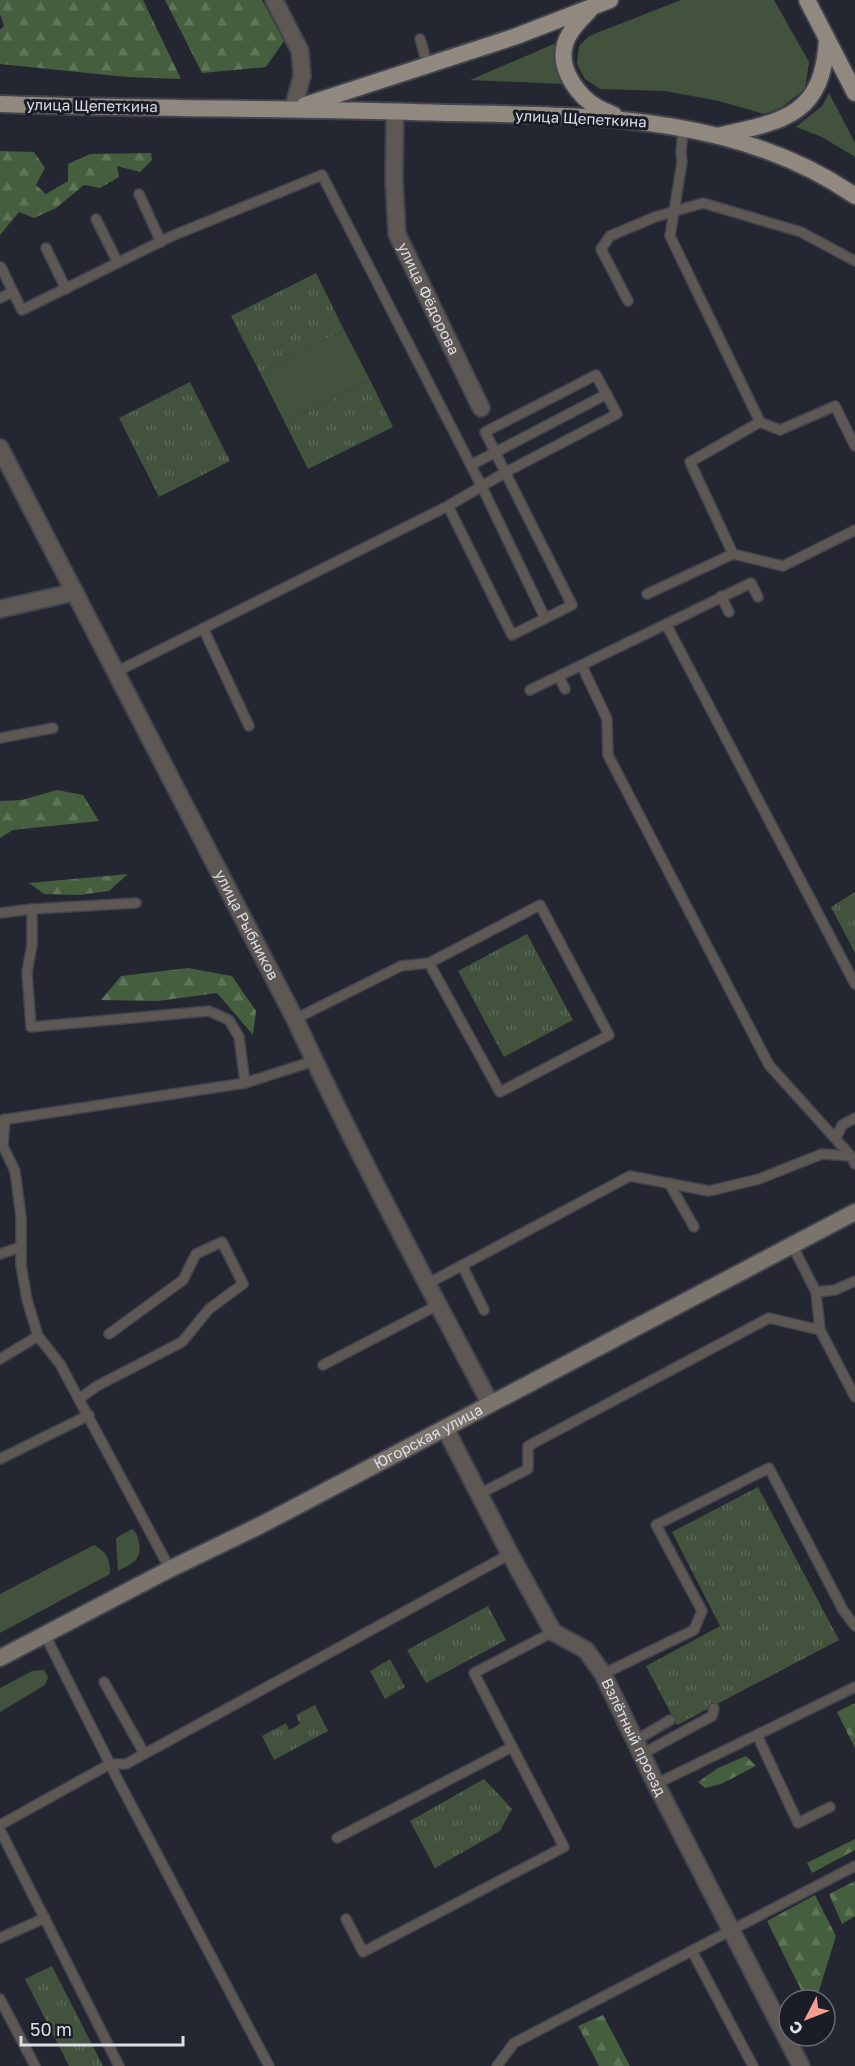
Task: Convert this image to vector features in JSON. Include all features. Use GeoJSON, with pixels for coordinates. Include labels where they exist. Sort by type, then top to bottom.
{"type":"FeatureCollection","features":[{"type":"Feature","properties":{"kind":"main road","name":"улица Щепеткина"},"geometry":{"type":"LineString","coordinates":[[292,109],[428,66],[610,0]]}},
{"type":"Feature","properties":{"kind":"main road"},"geometry":{"type":"LineString","coordinates":[[807,0],[855,93]]}},
{"type":"Feature","properties":{"kind":"main road"},"geometry":{"type":"LineString","coordinates":[[592,8],[572,29],[564,48],[565,68],[578,91],[596,107],[622,118]]}},
{"type":"Feature","properties":{"kind":"main road"},"geometry":{"type":"LineString","coordinates":[[720,135],[766,125],[804,105],[814,93],[821,79],[826,59],[827,39]]}},
{"type":"Feature","properties":{"kind":"main road","name":"улица Щепеткина"},"geometry":{"type":"LineString","coordinates":[[0,104],[622,118],[720,135],[806,166],[855,196]]}},
{"type":"Feature","properties":{"kind":"main road","name":"Югорская улица"},"geometry":{"type":"LineString","coordinates":[[0,1658],[170,1569],[261,1525],[855,1212]]}},
{"type":"Feature","properties":{"kind":"street"},"geometry":{"type":"LineString","coordinates":[[274,0],[300,51],[302,76],[292,109]]}},
{"type":"Feature","properties":{"kind":"street","name":"улица Фёдорова"},"geometry":{"type":"LineString","coordinates":[[395,112],[394,178],[397,234],[481,408]]}},
{"type":"Feature","properties":{"kind":"street","name":"улица Рыбников"},"geometry":{"type":"LineString","coordinates":[[0,448],[295,1019],[427,1284],[490,1403]]}},
{"type":"Feature","properties":{"kind":"street"},"geometry":{"type":"LineString","coordinates":[[0,609],[75,592]]}},
{"type":"Feature","properties":{"kind":"street"},"geometry":{"type":"LineString","coordinates":[[445,1428],[553,1632]]}},
{"type":"Feature","properties":{"kind":"street","name":"Взлётный проезд"},"geometry":{"type":"LineString","coordinates":[[553,1632],[586,1650],[603,1674],[656,1784],[801,2066]]}},
{"type":"Feature","properties":{"kind":"lane"},"geometry":{"type":"LineString","coordinates":[[420,39],[428,66]]}},
{"type":"Feature","properties":{"kind":"lane"},"geometry":{"type":"LineString","coordinates":[[683,128],[682,162],[670,236],[760,422],[780,430],[835,406],[855,446]]}},
{"type":"Feature","properties":{"kind":"lane"},"geometry":{"type":"LineString","coordinates":[[1,267],[22,310],[161,242],[322,175],[471,465],[546,618]]}},
{"type":"Feature","properties":{"kind":"lane"},"geometry":{"type":"LineString","coordinates":[[139,194],[161,242]]}},
{"type":"Feature","properties":{"kind":"lane"},"geometry":{"type":"LineString","coordinates":[[628,301],[602,249],[610,236],[655,217],[703,203],[801,232],[855,261]]}},
{"type":"Feature","properties":{"kind":"lane"},"geometry":{"type":"LineString","coordinates":[[96,219],[118,263]]}},
{"type":"Feature","properties":{"kind":"lane"},"geometry":{"type":"LineString","coordinates":[[46,248],[66,289]]}},
{"type":"Feature","properties":{"kind":"lane"},"geometry":{"type":"LineString","coordinates":[[0,298],[13,292]]}},
{"type":"Feature","properties":{"kind":"lane"},"geometry":{"type":"LineString","coordinates":[[116,672],[448,507],[506,472],[617,414],[596,375],[485,432],[506,472],[572,605],[512,635],[448,507]]}},
{"type":"Feature","properties":{"kind":"lane"},"geometry":{"type":"LineString","coordinates":[[471,465],[607,394]]}},
{"type":"Feature","properties":{"kind":"lane"},"geometry":{"type":"LineString","coordinates":[[733,554],[690,462],[760,422]]}},
{"type":"Feature","properties":{"kind":"lane"},"geometry":{"type":"LineString","coordinates":[[647,594],[733,554],[783,566],[855,530]]}},
{"type":"Feature","properties":{"kind":"lane"},"geometry":{"type":"LineString","coordinates":[[530,690],[751,583],[758,597]]}},
{"type":"Feature","properties":{"kind":"lane"},"geometry":{"type":"LineString","coordinates":[[721,596],[729,612]]}},
{"type":"Feature","properties":{"kind":"lane"},"geometry":{"type":"LineString","coordinates":[[666,624],[855,984]]}},
{"type":"Feature","properties":{"kind":"lane"},"geometry":{"type":"LineString","coordinates":[[203,628],[249,726]]}},
{"type":"Feature","properties":{"kind":"lane"},"geometry":{"type":"LineString","coordinates":[[582,666],[607,719],[608,754],[769,1065],[836,1138],[853,1160]]}},
{"type":"Feature","properties":{"kind":"lane"},"geometry":{"type":"LineString","coordinates":[[560,677],[566,689]]}},
{"type":"Feature","properties":{"kind":"lane"},"geometry":{"type":"LineString","coordinates":[[0,738],[53,729]]}},
{"type":"Feature","properties":{"kind":"lane"},"geometry":{"type":"LineString","coordinates":[[0,913],[136,903]]}},
{"type":"Feature","properties":{"kind":"lane"},"geometry":{"type":"LineString","coordinates":[[295,1019],[401,966],[429,963],[540,905],[609,1035],[500,1092],[429,963]]}},
{"type":"Feature","properties":{"kind":"lane"},"geometry":{"type":"LineString","coordinates":[[32,909],[32,945],[27,972],[31,1027],[209,1011],[229,1020],[239,1037],[245,1083]]}},
{"type":"Feature","properties":{"kind":"lane"},"geometry":{"type":"LineString","coordinates":[[170,1569],[89,1415],[60,1364],[38,1336],[27,1300],[21,1265],[21,1217],[15,1171],[3,1146],[3,1120],[245,1083],[314,1061]]}},
{"type":"Feature","properties":{"kind":"lane"},"geometry":{"type":"LineString","coordinates":[[836,1138],[842,1125],[855,1118]]}},
{"type":"Feature","properties":{"kind":"lane"},"geometry":{"type":"LineString","coordinates":[[427,1284],[630,1176],[709,1191],[759,1179],[822,1154],[853,1160]]}},
{"type":"Feature","properties":{"kind":"lane"},"geometry":{"type":"LineString","coordinates":[[669,1183],[693,1227]]}},
{"type":"Feature","properties":{"kind":"lane"},"geometry":{"type":"LineString","coordinates":[[79,1399],[97,1386],[182,1342],[209,1309],[243,1284],[222,1242],[196,1254],[183,1280],[109,1334]]}},
{"type":"Feature","properties":{"kind":"lane"},"geometry":{"type":"LineString","coordinates":[[792,1245],[816,1292],[820,1330],[855,1397]]}},
{"type":"Feature","properties":{"kind":"lane"},"geometry":{"type":"LineString","coordinates":[[0,1254],[20,1247]]}},
{"type":"Feature","properties":{"kind":"lane"},"geometry":{"type":"LineString","coordinates":[[462,1265],[484,1310]]}},
{"type":"Feature","properties":{"kind":"lane"},"geometry":{"type":"LineString","coordinates":[[816,1292],[835,1290],[855,1281]]}},
{"type":"Feature","properties":{"kind":"lane"},"geometry":{"type":"LineString","coordinates":[[323,1365],[438,1305]]}},
{"type":"Feature","properties":{"kind":"lane"},"geometry":{"type":"LineString","coordinates":[[479,1494],[528,1469],[528,1446],[769,1318],[820,1330]]}},
{"type":"Feature","properties":{"kind":"lane"},"geometry":{"type":"LineString","coordinates":[[0,1359],[38,1336]]}},
{"type":"Feature","properties":{"kind":"lane"},"geometry":{"type":"LineString","coordinates":[[0,1459],[89,1415]]}},
{"type":"Feature","properties":{"kind":"lane"},"geometry":{"type":"LineString","coordinates":[[603,1674],[694,1630],[702,1611],[656,1526],[769,1468],[843,1610],[855,1626]]}},
{"type":"Feature","properties":{"kind":"lane"},"geometry":{"type":"LineString","coordinates":[[119,2066],[0,1828],[110,1764],[126,1764],[510,1554]]}},
{"type":"Feature","properties":{"kind":"lane"},"geometry":{"type":"LineString","coordinates":[[346,1919],[363,1952],[564,1847],[474,1673],[553,1632]]}},
{"type":"Feature","properties":{"kind":"lane"},"geometry":{"type":"LineString","coordinates":[[45,1635],[268,2066]]}},
{"type":"Feature","properties":{"kind":"lane"},"geometry":{"type":"LineString","coordinates":[[104,1682],[144,1754]]}},
{"type":"Feature","properties":{"kind":"lane"},"geometry":{"type":"LineString","coordinates":[[656,1784],[855,1687]]}},
{"type":"Feature","properties":{"kind":"lane"},"geometry":{"type":"LineString","coordinates":[[639,1747],[712,1716],[714,1708]]}},
{"type":"Feature","properties":{"kind":"lane"},"geometry":{"type":"LineString","coordinates":[[639,1747],[670,1720]]}},
{"type":"Feature","properties":{"kind":"lane"},"geometry":{"type":"LineString","coordinates":[[757,1735],[798,1823],[830,1806]]}},
{"type":"Feature","properties":{"kind":"lane"},"geometry":{"type":"LineString","coordinates":[[337,1838],[512,1747]]}},
{"type":"Feature","properties":{"kind":"lane"},"geometry":{"type":"LineString","coordinates":[[496,2066],[514,2043],[855,1866]]}},
{"type":"Feature","properties":{"kind":"lane"},"geometry":{"type":"LineString","coordinates":[[0,1938],[45,1918]]}},
{"type":"Feature","properties":{"kind":"lane"},"geometry":{"type":"LineString","coordinates":[[692,1951],[753,2066]]}},
{"type":"Feature","properties":{"kind":"lane"},"geometry":{"type":"LineString","coordinates":[[0,1999],[34,2066]]}},
{"type":"Feature","properties":{"kind":"green space"},"geometry":{"type":"Polygon","coordinates":[[[0,0],[143,0],[181,79],[127,77],[0,64],[0,30],[4,26],[0,14],[0,0]]]}},
{"type":"Feature","properties":{"kind":"green space"},"geometry":{"type":"Polygon","coordinates":[[[165,0],[262,0],[284,41],[266,67],[202,73],[165,0]]]}},
{"type":"Feature","properties":{"kind":"green space"},"geometry":{"type":"Polygon","coordinates":[[[681,0],[774,0],[809,62],[805,89],[782,107],[764,114],[719,101],[665,91],[600,89],[585,79],[577,64],[579,46],[589,36],[681,0]]]}},
{"type":"Feature","properties":{"kind":"green space"},"geometry":{"type":"Polygon","coordinates":[[[556,43],[555,64],[564,84],[470,80],[556,43]]]}},
{"type":"Feature","properties":{"kind":"green space"},"geometry":{"type":"Polygon","coordinates":[[[829,93],[855,143],[855,157],[822,137],[796,127],[822,106],[829,93]]]}},
{"type":"Feature","properties":{"kind":"green space"},"geometry":{"type":"Polygon","coordinates":[[[0,151],[34,152],[45,168],[36,185],[46,194],[68,181],[68,164],[90,154],[151,153],[152,160],[140,172],[117,166],[119,177],[100,188],[84,185],[56,208],[34,218],[19,212],[0,235],[0,151]]]}},
{"type":"Feature","properties":{"kind":"green space"},"geometry":{"type":"Polygon","coordinates":[[[316,273],[344,330],[260,373],[231,316],[316,273]]]}},
{"type":"Feature","properties":{"kind":"green space"},"geometry":{"type":"Polygon","coordinates":[[[344,330],[370,380],[285,423],[260,373],[344,330]]]}},
{"type":"Feature","properties":{"kind":"green space"},"geometry":{"type":"Polygon","coordinates":[[[370,380],[393,427],[308,469],[285,423],[370,380]]]}},
{"type":"Feature","properties":{"kind":"green space"},"geometry":{"type":"Polygon","coordinates":[[[190,382],[230,461],[159,497],[119,418],[190,382]]]}},
{"type":"Feature","properties":{"kind":"green space"},"geometry":{"type":"Polygon","coordinates":[[[57,790],[83,795],[99,821],[13,830],[0,838],[0,801],[22,800],[57,790]]]}},
{"type":"Feature","properties":{"kind":"green space"},"geometry":{"type":"Polygon","coordinates":[[[128,874],[109,891],[79,895],[44,894],[29,883],[128,874]]]}},
{"type":"Feature","properties":{"kind":"green space"},"geometry":{"type":"Polygon","coordinates":[[[855,892],[855,953],[831,907],[855,892]]]}},
{"type":"Feature","properties":{"kind":"green space"},"geometry":{"type":"Polygon","coordinates":[[[527,934],[573,1020],[504,1057],[458,971],[527,934]]]}},
{"type":"Feature","properties":{"kind":"green space"},"geometry":{"type":"Polygon","coordinates":[[[188,968],[232,976],[256,1011],[253,1035],[217,993],[158,1001],[101,1000],[121,976],[188,968]]]}},
{"type":"Feature","properties":{"kind":"green space"},"geometry":{"type":"Polygon","coordinates":[[[758,1487],[839,1640],[677,1725],[646,1666],[720,1626],[672,1532],[758,1487]]]}},
{"type":"Feature","properties":{"kind":"green space"},"geometry":{"type":"Polygon","coordinates":[[[132,1529],[139,1542],[138,1557],[118,1571],[116,1538],[132,1529]]]}},
{"type":"Feature","properties":{"kind":"green space"},"geometry":{"type":"Polygon","coordinates":[[[94,1545],[107,1557],[110,1574],[0,1633],[0,1594],[94,1545]]]}},
{"type":"Feature","properties":{"kind":"green space"},"geometry":{"type":"Polygon","coordinates":[[[488,1606],[506,1640],[426,1683],[407,1650],[488,1606]]]}},
{"type":"Feature","properties":{"kind":"green space"},"geometry":{"type":"Polygon","coordinates":[[[390,1659],[405,1687],[385,1699],[370,1671],[390,1659]]]}},
{"type":"Feature","properties":{"kind":"green space"},"geometry":{"type":"Polygon","coordinates":[[[44,1670],[48,1677],[45,1685],[0,1712],[0,1688],[32,1671],[44,1670]]]}},
{"type":"Feature","properties":{"kind":"green space"},"geometry":{"type":"Polygon","coordinates":[[[855,1703],[855,1748],[837,1712],[855,1703]]]}},
{"type":"Feature","properties":{"kind":"green space"},"geometry":{"type":"Polygon","coordinates":[[[315,1705],[328,1731],[274,1760],[262,1736],[286,1723],[289,1730],[300,1724],[296,1715],[315,1705]]]}},
{"type":"Feature","properties":{"kind":"green space"},"geometry":{"type":"Polygon","coordinates":[[[746,1756],[756,1766],[721,1784],[705,1788],[698,1782],[718,1768],[746,1756]]]}},
{"type":"Feature","properties":{"kind":"green space"},"geometry":{"type":"Polygon","coordinates":[[[484,1779],[512,1809],[500,1831],[435,1868],[410,1821],[484,1779]]]}},
{"type":"Feature","properties":{"kind":"green space"},"geometry":{"type":"Polygon","coordinates":[[[855,1839],[855,1850],[812,1873],[807,1863],[855,1839]]]}},
{"type":"Feature","properties":{"kind":"green space"},"geometry":{"type":"Polygon","coordinates":[[[855,1881],[855,1916],[842,1924],[829,1894],[855,1881]]]}},
{"type":"Feature","properties":{"kind":"green space"},"geometry":{"type":"Polygon","coordinates":[[[815,1895],[836,1936],[820,1988],[800,1988],[767,1921],[815,1895]]]}},
{"type":"Feature","properties":{"kind":"green space"},"geometry":{"type":"Polygon","coordinates":[[[52,1966],[103,2066],[69,2066],[25,1979],[52,1966]]]}},
{"type":"Feature","properties":{"kind":"green space"},"geometry":{"type":"Polygon","coordinates":[[[603,2015],[630,2066],[599,2066],[578,2026],[603,2015]]]}}]}
